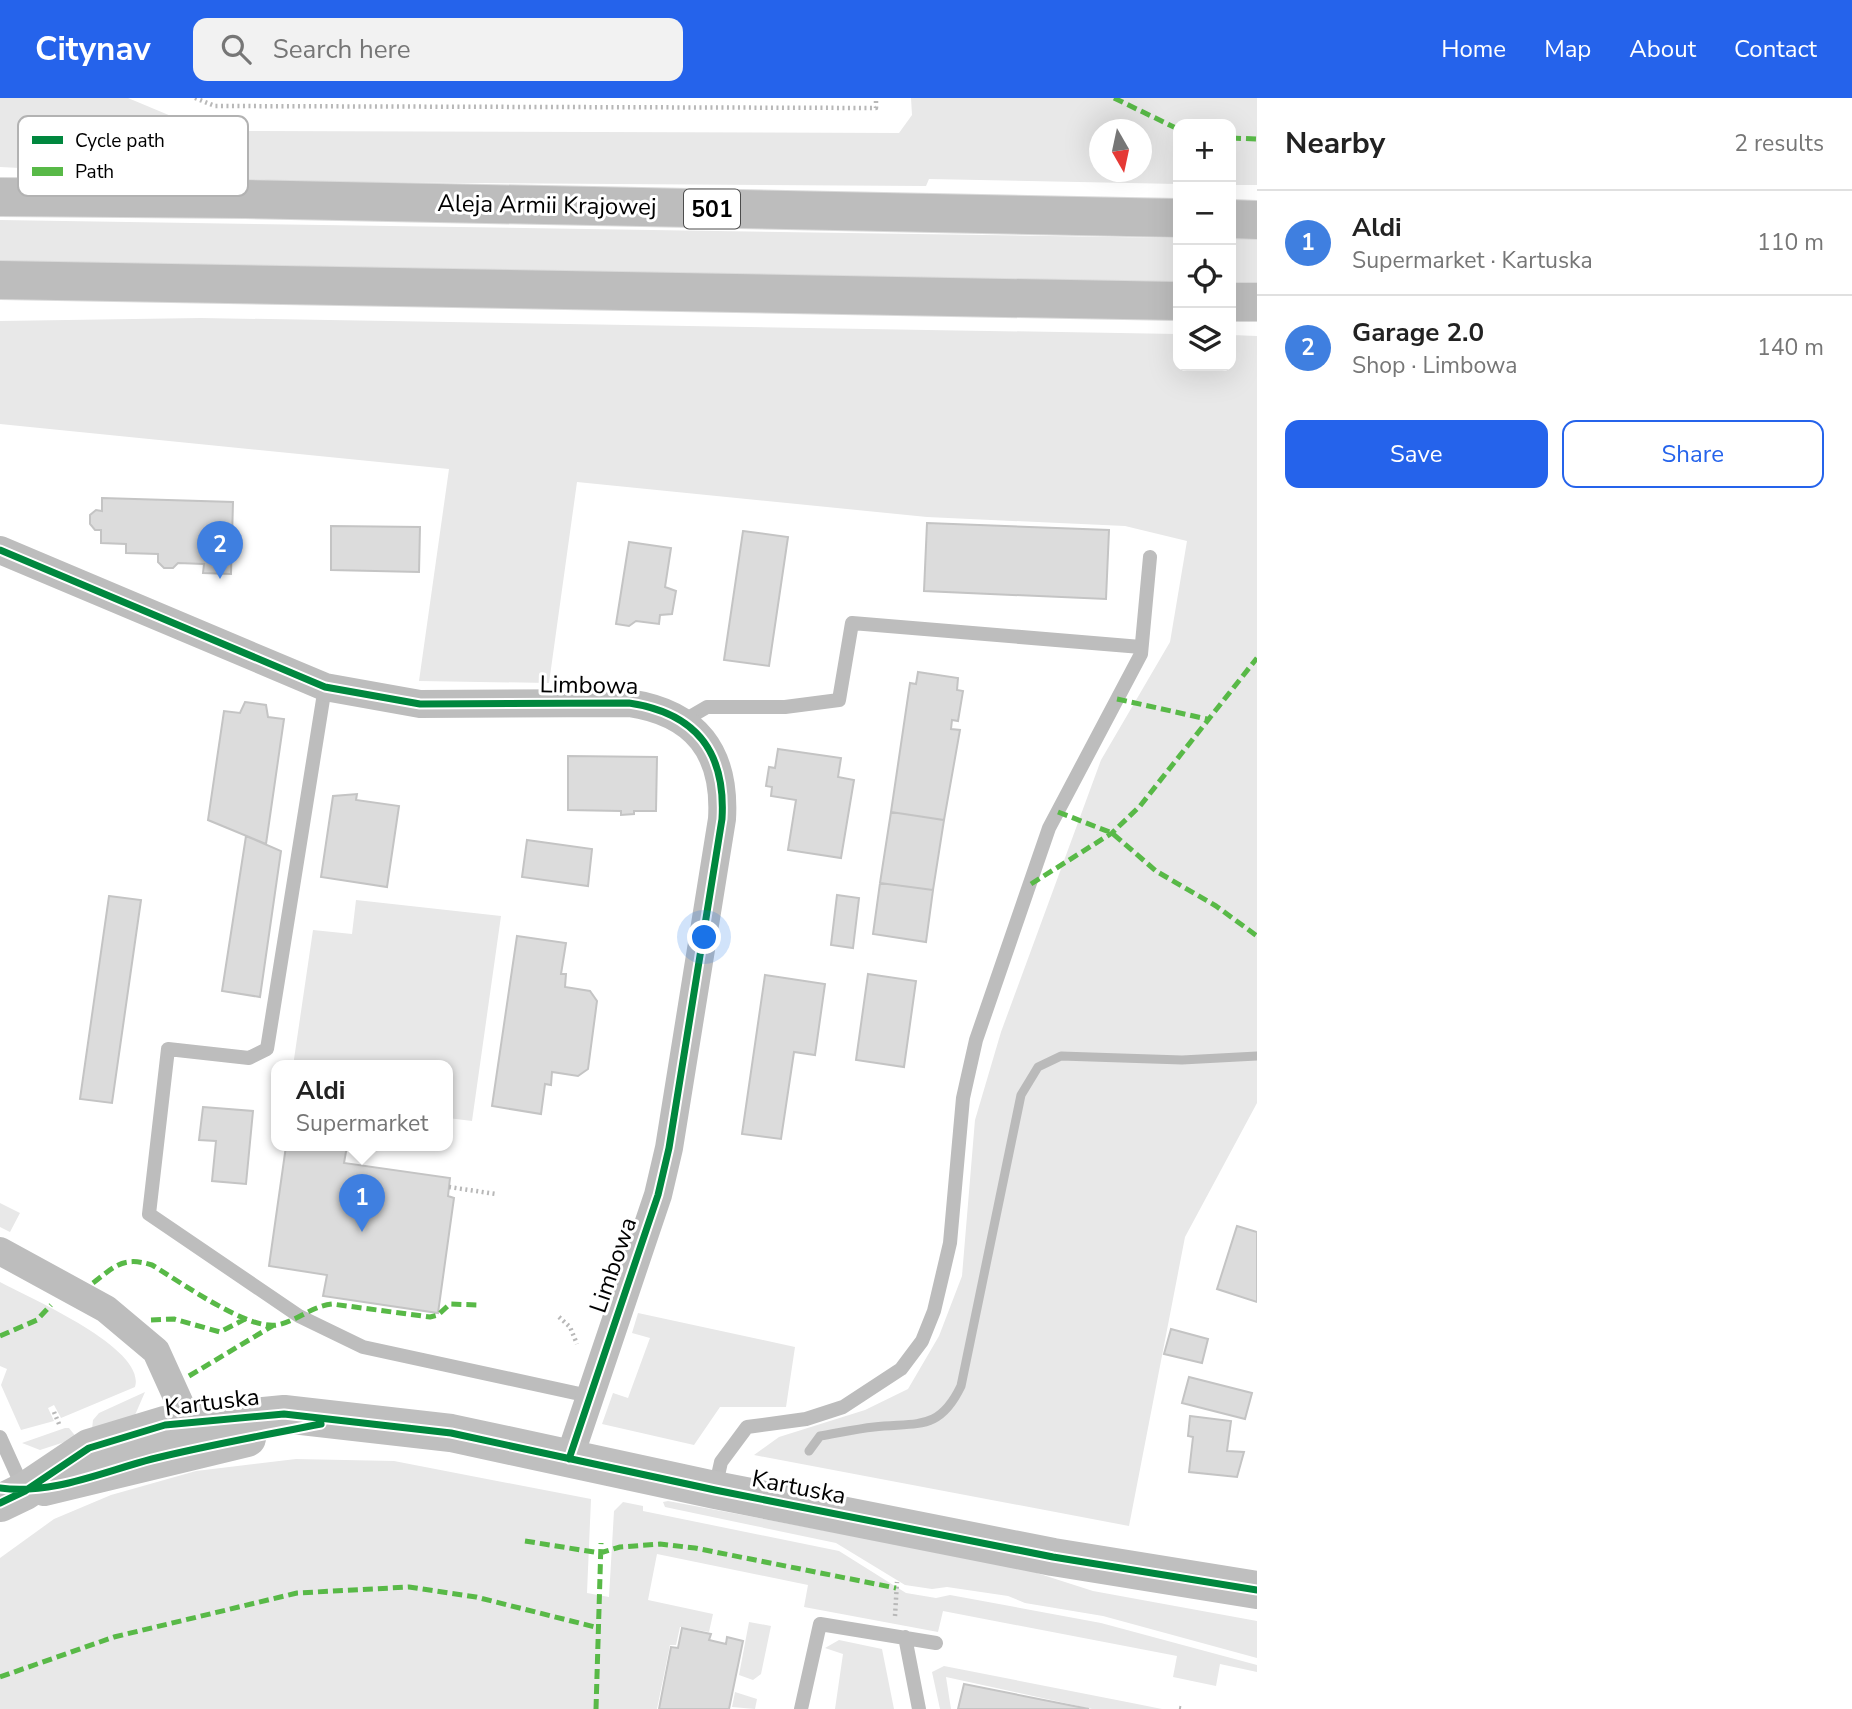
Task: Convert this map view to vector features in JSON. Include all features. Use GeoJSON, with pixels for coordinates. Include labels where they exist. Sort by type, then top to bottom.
{"type":"FeatureCollection","features":[{"type":"Feature","properties":{"kind":"main road","name":"Aleja Armii Krajowej"},"geometry":{"type":"LineString","coordinates":[[0,197],[206,198],[1173,218]]}},
{"type":"Feature","properties":{"kind":"main road"},"geometry":{"type":"LineString","coordinates":[[1236,219],[1257,219]]}},
{"type":"Feature","properties":{"kind":"main road"},"geometry":{"type":"LineString","coordinates":[[0,280],[1173,301]]}},
{"type":"Feature","properties":{"kind":"main road"},"geometry":{"type":"LineString","coordinates":[[1236,302],[1257,302]]}},
{"type":"Feature","properties":{"kind":"street","name":"Limbowa"},"geometry":{"type":"LineString","coordinates":[[0,550],[325,687],[420,704],[629,703],[656,707],[683,721],[707,746],[718,766],[724,793],[722,819],[669,1148],[658,1195],[569,1459]]}},
{"type":"Feature","properties":{"kind":"street","name":"Kartuska"},"geometry":{"type":"LineString","coordinates":[[0,1251],[106,1309],[156,1351],[194,1435]]}},
{"type":"Feature","properties":{"kind":"street","name":"Kartuska"},"geometry":{"type":"LineString","coordinates":[[12,1497],[89,1448],[194,1435],[284,1414],[451,1433],[715,1490],[1053,1557],[1257,1590]]}},
{"type":"Feature","properties":{"kind":"lane"},"geometry":{"type":"LineString","coordinates":[[715,1490],[722,1462],[747,1427],[806,1419],[844,1407],[901,1369],[922,1341],[934,1311],[950,1243],[963,1098],[976,1040],[1049,828],[1141,654],[1150,557]]}},
{"type":"Feature","properties":{"kind":"lane"},"geometry":{"type":"LineString","coordinates":[[683,721],[707,706],[785,707],[839,700],[852,623],[1141,646]]}},
{"type":"Feature","properties":{"kind":"lane"},"geometry":{"type":"LineString","coordinates":[[325,687],[267,1049],[249,1058],[168,1049],[149,1213],[299,1317],[363,1346],[589,1396]]}},
{"type":"Feature","properties":{"kind":"lane"},"geometry":{"type":"LineString","coordinates":[[0,1437],[12,1497]]}},
{"type":"Feature","properties":{"kind":"lane"},"geometry":{"type":"LineString","coordinates":[[801,1709],[820,1624],[936,1643]]}},
{"type":"Feature","properties":{"kind":"lane"},"geometry":{"type":"LineString","coordinates":[[905,1637],[919,1709]]}},
{"type":"Feature","properties":{"kind":"path"},"geometry":{"type":"LineString","coordinates":[[195,98],[215,106],[849,108],[876,108],[876,98]]}},
{"type":"Feature","properties":{"kind":"path"},"geometry":{"type":"LineString","coordinates":[[449,1187],[496,1194]]}},
{"type":"Feature","properties":{"kind":"path"},"geometry":{"type":"LineString","coordinates":[[559,1317],[570,1327],[575,1340]]}},
{"type":"Feature","properties":{"kind":"path"},"geometry":{"type":"LineString","coordinates":[[54,1412],[59,1424]]}},
{"type":"Feature","properties":{"kind":"path"},"geometry":{"type":"LineString","coordinates":[[895,1614],[897,1582]]}},
{"type":"Feature","properties":{"kind":"shaded area"},"geometry":{"type":"Polygon","coordinates":[[[0,98],[128,98],[171,116],[18,116],[18,168],[0,167],[0,98]]]}},
{"type":"Feature","properties":{"kind":"shaded area"},"geometry":{"type":"Polygon","coordinates":[[[911,98],[1257,98],[1257,185],[1236,185],[1236,119],[1173,119],[1173,184],[929,179],[926,186],[308,182],[248,179],[248,131],[899,133],[912,115],[911,98]]]}},
{"type":"Feature","properties":{"kind":"shaded area"},"geometry":{"type":"Polygon","coordinates":[[[0,220],[1173,238],[1173,283],[0,263],[0,220]]]}},
{"type":"Feature","properties":{"kind":"shaded area"},"geometry":{"type":"Polygon","coordinates":[[[1236,239],[1257,239],[1257,285],[1236,284],[1236,239]]]}},
{"type":"Feature","properties":{"kind":"shaded area"},"geometry":{"type":"Polygon","coordinates":[[[201,318],[1173,334],[1173,371],[1236,371],[1236,335],[1257,336],[1257,1103],[1185,1237],[1129,1526],[754,1455],[779,1437],[865,1410],[908,1389],[939,1336],[962,1276],[975,1120],[1001,1032],[1101,760],[1170,642],[1187,541],[1125,526],[927,517],[577,482],[549,683],[419,681],[449,469],[0,424],[0,321],[201,318]]]}},
{"type":"Feature","properties":{"kind":"shaded area"},"geometry":{"type":"Polygon","coordinates":[[[356,900],[501,916],[472,1121],[453,1119],[453,1060],[294,1060],[313,930],[352,934],[356,900]]]}},
{"type":"Feature","properties":{"kind":"shaded area"},"geometry":{"type":"Polygon","coordinates":[[[0,1203],[20,1213],[10,1232],[0,1227],[0,1203]]]}},
{"type":"Feature","properties":{"kind":"shaded area"},"geometry":{"type":"Polygon","coordinates":[[[0,1282],[59,1312],[105,1341],[123,1356],[134,1372],[135,1387],[61,1418],[54,1405],[48,1408],[54,1421],[21,1430],[1,1385],[7,1369],[0,1366],[0,1282]]]}},
{"type":"Feature","properties":{"kind":"shaded area"},"geometry":{"type":"Polygon","coordinates":[[[638,1313],[795,1347],[786,1407],[720,1407],[694,1445],[602,1424],[613,1393],[628,1398],[650,1338],[632,1333],[638,1313]]]}},
{"type":"Feature","properties":{"kind":"shaded area"},"geometry":{"type":"Polygon","coordinates":[[[145,1392],[135,1415],[92,1429],[93,1420],[99,1413],[145,1392]]]}},
{"type":"Feature","properties":{"kind":"shaded area"},"geometry":{"type":"Polygon","coordinates":[[[69,1428],[77,1438],[40,1450],[22,1443],[69,1428]]]}},
{"type":"Feature","properties":{"kind":"shaded area"},"geometry":{"type":"Polygon","coordinates":[[[296,1459],[394,1461],[591,1499],[587,1593],[609,1597],[614,1511],[623,1502],[643,1506],[643,1511],[839,1551],[906,1593],[936,1598],[950,1595],[1101,1623],[1257,1665],[1257,1672],[1220,1664],[1216,1686],[1173,1677],[1177,1656],[943,1611],[938,1632],[804,1607],[808,1585],[657,1554],[648,1600],[713,1614],[709,1632],[680,1627],[676,1645],[670,1645],[657,1709],[0,1709],[0,1558],[54,1519],[111,1495],[196,1471],[296,1459]]]}},
{"type":"Feature","properties":{"kind":"shaded area"},"geometry":{"type":"Polygon","coordinates":[[[663,1502],[1018,1567],[1093,1591],[1257,1621],[1257,1658],[1103,1616],[1025,1603],[1008,1596],[947,1587],[932,1589],[905,1585],[836,1543],[665,1507],[663,1502]]]}},
{"type":"Feature","properties":{"kind":"shaded area"},"geometry":{"type":"Polygon","coordinates":[[[749,1622],[771,1626],[761,1674],[753,1680],[739,1675],[749,1622]]]}},
{"type":"Feature","properties":{"kind":"shaded area"},"geometry":{"type":"Polygon","coordinates":[[[839,1640],[882,1649],[894,1709],[835,1709],[843,1654],[825,1648],[839,1640]]]}},
{"type":"Feature","properties":{"kind":"shaded area"},"geometry":{"type":"Polygon","coordinates":[[[944,1666],[1162,1709],[1092,1709],[946,1677],[951,1709],[940,1709],[932,1672],[944,1666]]]}},
{"type":"Feature","properties":{"kind":"shaded area"},"geometry":{"type":"Polygon","coordinates":[[[735,1692],[757,1699],[755,1709],[732,1707],[735,1692]]]}},
{"type":"Feature","properties":{"kind":"building"},"geometry":{"type":"Polygon","coordinates":[[[102,498],[233,502],[231,574],[203,573],[204,564],[178,563],[173,568],[164,568],[158,562],[158,554],[126,553],[126,544],[101,543],[101,530],[95,530],[90,524],[90,515],[96,510],[102,511],[102,498]]]}},
{"type":"Feature","properties":{"kind":"building"},"geometry":{"type":"Polygon","coordinates":[[[927,523],[1109,530],[1106,599],[924,591],[927,523]]]}},
{"type":"Feature","properties":{"kind":"building"},"geometry":{"type":"Polygon","coordinates":[[[331,526],[420,527],[419,572],[331,570],[331,526]]]}},
{"type":"Feature","properties":{"kind":"building"},"geometry":{"type":"Polygon","coordinates":[[[743,531],[788,537],[769,666],[724,660],[743,531]]]}},
{"type":"Feature","properties":{"kind":"building"},"geometry":{"type":"Polygon","coordinates":[[[629,542],[671,548],[665,587],[676,591],[672,614],[660,615],[659,624],[636,621],[629,626],[616,624],[629,542]]]}},
{"type":"Feature","properties":{"kind":"building"},"geometry":{"type":"Polygon","coordinates":[[[918,672],[958,678],[957,690],[963,691],[958,721],[952,720],[951,729],[960,730],[944,820],[891,812],[910,683],[916,684],[918,672]]]}},
{"type":"Feature","properties":{"kind":"building"},"geometry":{"type":"Polygon","coordinates":[[[245,702],[266,705],[268,717],[284,719],[266,844],[208,820],[224,711],[240,713],[245,702]]]}},
{"type":"Feature","properties":{"kind":"building"},"geometry":{"type":"Polygon","coordinates":[[[778,749],[841,758],[838,777],[854,780],[841,858],[788,850],[796,800],[771,796],[772,787],[766,786],[769,767],[775,768],[778,749]]]}},
{"type":"Feature","properties":{"kind":"building"},"geometry":{"type":"Polygon","coordinates":[[[568,756],[657,757],[656,811],[634,811],[634,814],[621,815],[621,811],[568,810],[568,756]]]}},
{"type":"Feature","properties":{"kind":"building"},"geometry":{"type":"Polygon","coordinates":[[[357,794],[356,800],[399,806],[387,887],[321,877],[333,796],[357,794]]]}},
{"type":"Feature","properties":{"kind":"building"},"geometry":{"type":"Polygon","coordinates":[[[891,812],[944,820],[933,890],[880,883],[891,812]]]}},
{"type":"Feature","properties":{"kind":"building"},"geometry":{"type":"Polygon","coordinates":[[[246,836],[281,851],[260,997],[222,991],[246,836]]]}},
{"type":"Feature","properties":{"kind":"building"},"geometry":{"type":"Polygon","coordinates":[[[527,840],[592,849],[588,886],[522,877],[527,840]]]}},
{"type":"Feature","properties":{"kind":"building"},"geometry":{"type":"Polygon","coordinates":[[[880,883],[933,890],[926,942],[873,934],[880,883]]]}},
{"type":"Feature","properties":{"kind":"building"},"geometry":{"type":"Polygon","coordinates":[[[837,895],[859,898],[853,948],[831,945],[837,895]]]}},
{"type":"Feature","properties":{"kind":"building"},"geometry":{"type":"Polygon","coordinates":[[[109,896],[141,900],[112,1103],[80,1099],[109,896]]]}},
{"type":"Feature","properties":{"kind":"building"},"geometry":{"type":"Polygon","coordinates":[[[517,936],[566,943],[561,974],[566,974],[565,987],[590,991],[597,1001],[588,1069],[578,1076],[552,1072],[551,1085],[545,1084],[541,1114],[492,1106],[517,936]]]}},
{"type":"Feature","properties":{"kind":"building"},"geometry":{"type":"Polygon","coordinates":[[[868,974],[916,981],[904,1067],[856,1060],[868,974]]]}},
{"type":"Feature","properties":{"kind":"building"},"geometry":{"type":"Polygon","coordinates":[[[765,975],[825,984],[815,1055],[794,1052],[781,1139],[742,1134],[765,975]]]}},
{"type":"Feature","properties":{"kind":"building"},"geometry":{"type":"Polygon","coordinates":[[[203,1107],[253,1111],[246,1184],[212,1181],[216,1141],[199,1140],[203,1107]]]}},
{"type":"Feature","properties":{"kind":"building"},"geometry":{"type":"Polygon","coordinates":[[[285,1151],[346,1151],[344,1163],[450,1178],[448,1196],[454,1198],[438,1313],[323,1296],[327,1275],[269,1266],[285,1151]]]}},
{"type":"Feature","properties":{"kind":"building"},"geometry":{"type":"Polygon","coordinates":[[[1237,1226],[1257,1232],[1257,1302],[1217,1289],[1237,1226]]]}},
{"type":"Feature","properties":{"kind":"building"},"geometry":{"type":"Polygon","coordinates":[[[1171,1329],[1208,1339],[1202,1363],[1164,1354],[1171,1329]]]}},
{"type":"Feature","properties":{"kind":"building"},"geometry":{"type":"Polygon","coordinates":[[[1189,1377],[1252,1393],[1245,1419],[1182,1403],[1189,1377]]]}},
{"type":"Feature","properties":{"kind":"building"},"geometry":{"type":"Polygon","coordinates":[[[1190,1416],[1231,1421],[1227,1451],[1244,1452],[1237,1477],[1189,1472],[1193,1437],[1188,1436],[1190,1416]]]}},
{"type":"Feature","properties":{"kind":"building"},"geometry":{"type":"Polygon","coordinates":[[[682,1628],[711,1634],[709,1640],[726,1644],[727,1637],[743,1641],[729,1709],[659,1709],[671,1647],[678,1648],[682,1628]]]}},
{"type":"Feature","properties":{"kind":"building"},"geometry":{"type":"Polygon","coordinates":[[[964,1684],[1089,1709],[958,1709],[964,1684]]]}},
{"type":"Feature","properties":{"kind":"waterway"},"geometry":{"type":"LineString","coordinates":[[809,1451],[820,1436],[925,1422],[935,1418],[953,1401],[961,1386],[1021,1095],[1038,1067],[1061,1056],[1182,1060],[1257,1056]]}},
{"type":"Feature","properties":{"kind":"marked path"},"geometry":{"type":"LineString","coordinates":[[1114,98],[1173,127]]}},
{"type":"Feature","properties":{"kind":"marked path"},"geometry":{"type":"LineString","coordinates":[[1236,138],[1257,139]]}},
{"type":"Feature","properties":{"kind":"marked path"},"geometry":{"type":"LineString","coordinates":[[1031,884],[1112,833],[1140,806],[1257,658]]}},
{"type":"Feature","properties":{"kind":"marked path"},"geometry":{"type":"LineString","coordinates":[[1117,699],[1207,719]]}},
{"type":"Feature","properties":{"kind":"marked path"},"geometry":{"type":"LineString","coordinates":[[1058,812],[1112,833],[1156,871],[1216,906],[1257,936]]}},
{"type":"Feature","properties":{"kind":"marked path"},"geometry":{"type":"LineString","coordinates":[[93,1283],[120,1264],[142,1262],[152,1265],[231,1312],[264,1325],[284,1323],[332,1304],[430,1317],[438,1315],[450,1304],[479,1305]]}},
{"type":"Feature","properties":{"kind":"marked path"},"geometry":{"type":"LineString","coordinates":[[0,1336],[37,1320],[51,1305]]}},
{"type":"Feature","properties":{"kind":"marked path"},"geometry":{"type":"LineString","coordinates":[[151,1320],[174,1319],[220,1332],[247,1318]]}},
{"type":"Feature","properties":{"kind":"marked path"},"geometry":{"type":"LineString","coordinates":[[189,1376],[274,1325]]}},
{"type":"Feature","properties":{"kind":"marked path"},"geometry":{"type":"LineString","coordinates":[[525,1541],[600,1553],[620,1547],[660,1544],[695,1548],[896,1588]]}},
{"type":"Feature","properties":{"kind":"marked path"},"geometry":{"type":"LineString","coordinates":[[596,1709],[601,1543]]}},
{"type":"Feature","properties":{"kind":"marked path"},"geometry":{"type":"LineString","coordinates":[[0,1677],[114,1637],[297,1593],[409,1587],[476,1597],[599,1628]]}},
{"type":"Feature","properties":{"kind":"cycle path"},"geometry":{"type":"LineString","coordinates":[[0,550],[325,687],[420,704],[629,703],[652,708],[689,726],[712,755],[719,774],[722,819],[669,1148],[658,1195],[569,1459]]}},
{"type":"Feature","properties":{"kind":"cycle path"},"geometry":{"type":"LineString","coordinates":[[0,1503],[25,1491],[89,1448],[165,1425],[284,1414],[451,1433],[715,1490],[1053,1557],[1257,1590]]}},
{"type":"Feature","properties":{"kind":"cycle path"},"geometry":{"type":"LineString","coordinates":[[0,1488],[58,1485],[173,1454],[321,1424]]}},
{"type":"Feature","properties":{"kind":"place","name":"Garage 2.0"},"geometry":{"type":"Point","coordinates":[220,579]}},
{"type":"Feature","properties":{"kind":"place","name":"Aldi"},"geometry":{"type":"Point","coordinates":[362,1232]}}]}
